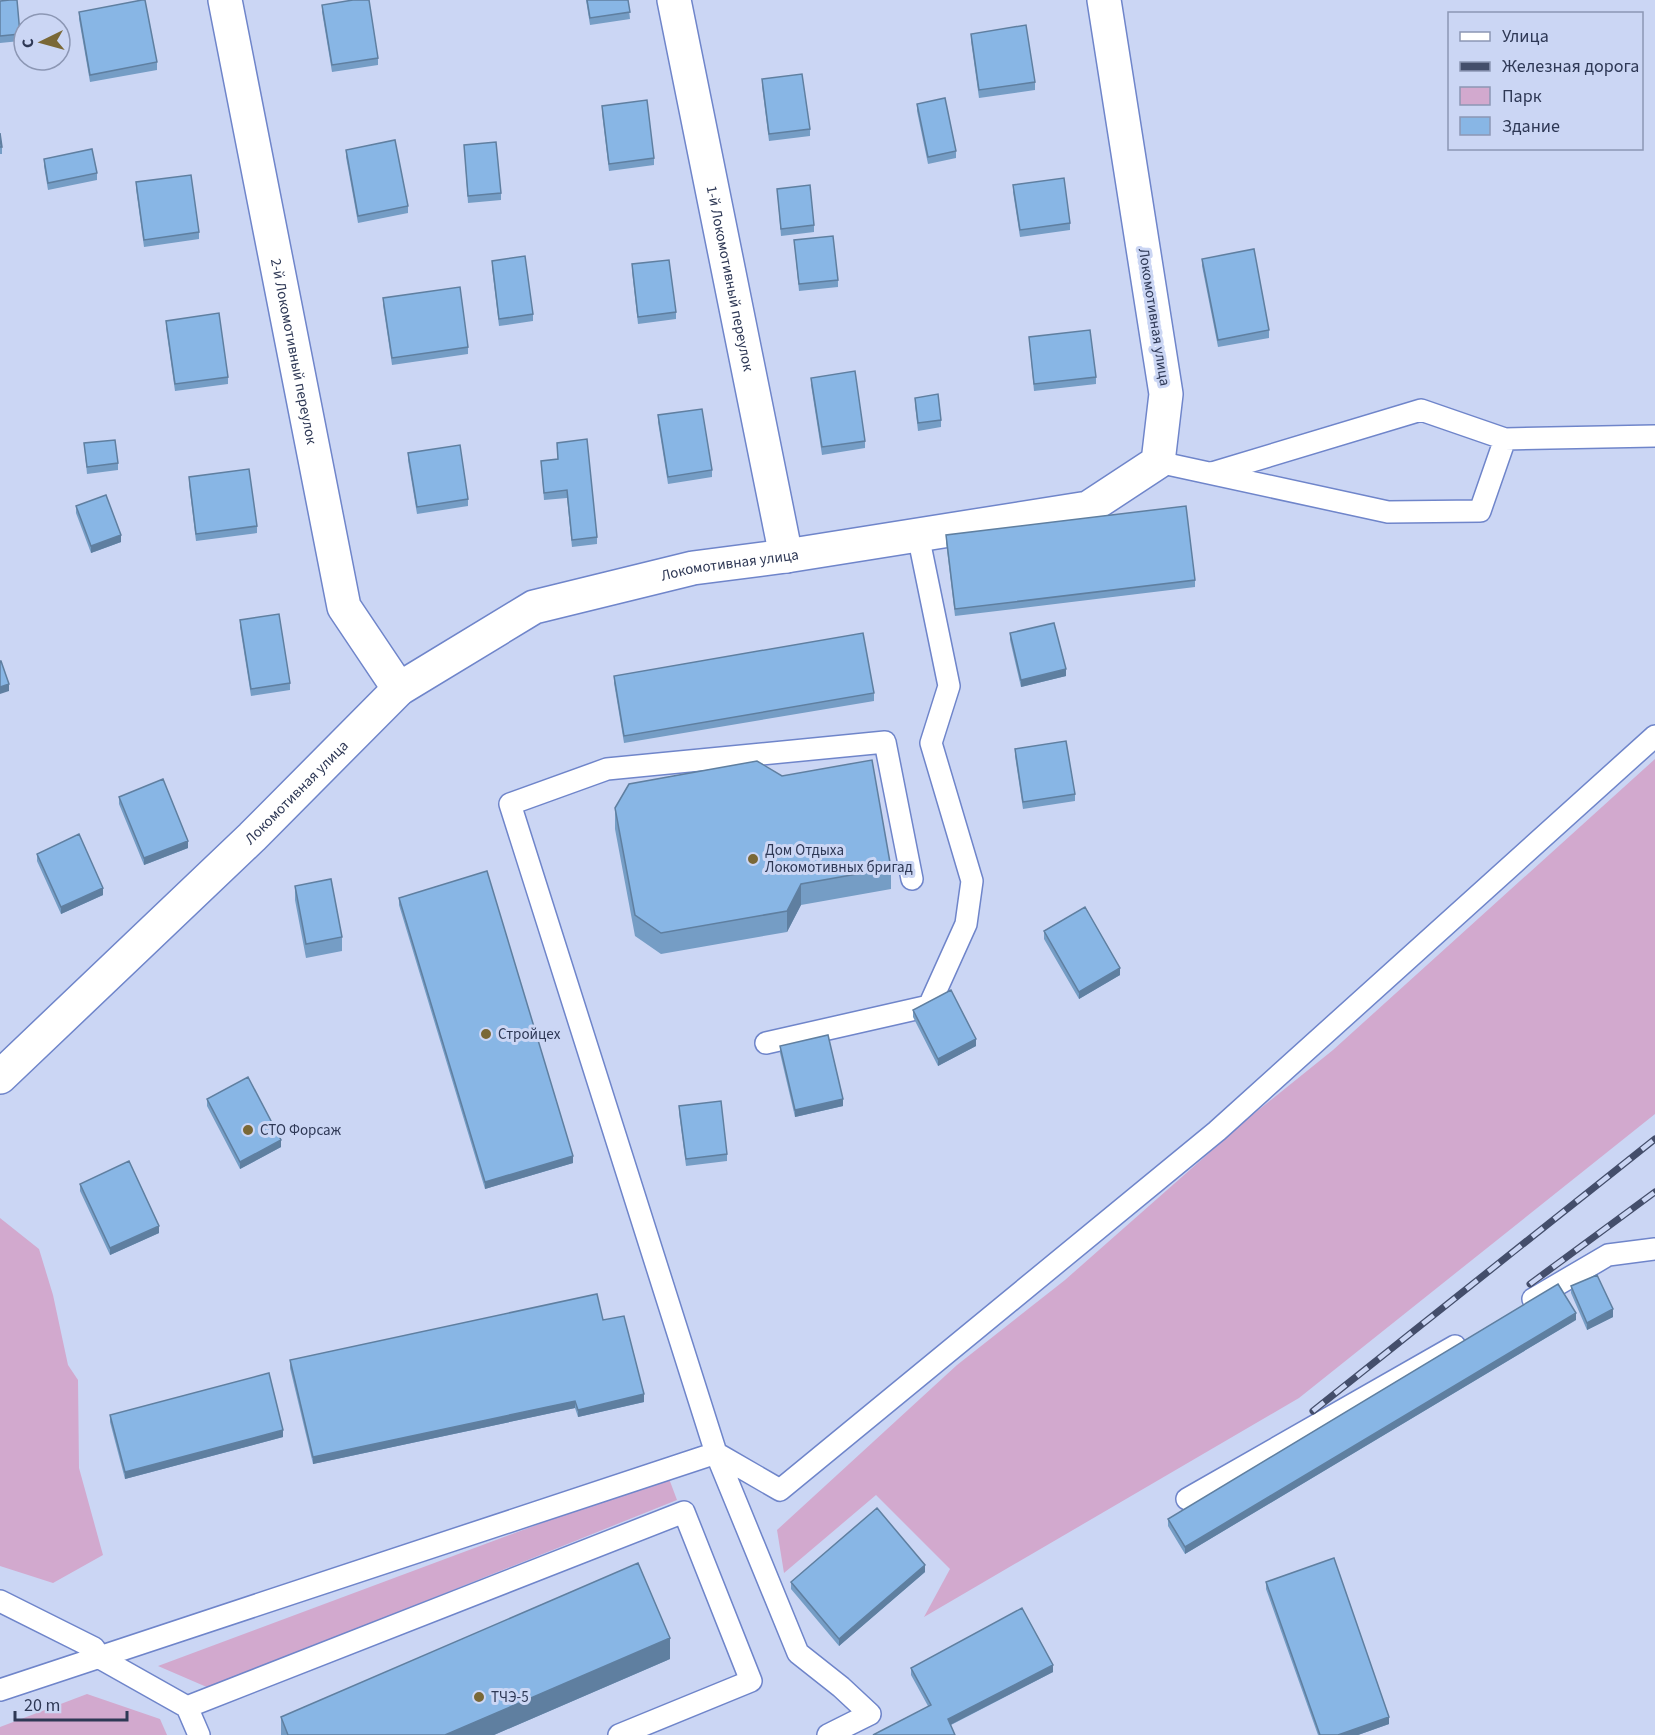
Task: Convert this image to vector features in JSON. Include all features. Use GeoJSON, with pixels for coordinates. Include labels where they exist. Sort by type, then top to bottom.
{"type":"FeatureCollection","features":[{"type":"Feature","properties":{"kind":"street","name":"2-й Локомотивный переулок"},"geometry":{"type":"LineString","coordinates":[[225,0],[344,607],[399,689]]}},
{"type":"Feature","properties":{"kind":"street","name":"1-й Локомотивный переулок"},"geometry":{"type":"LineString","coordinates":[[674,0],[786,556]]}},
{"type":"Feature","properties":{"kind":"street","name":"Локомотивная улица"},"geometry":{"type":"LineString","coordinates":[[0,1077],[252,837],[399,689],[534,607],[693,568],[786,556],[1088,508],[1158,462],[1166,394],[1104,0]]}},
{"type":"Feature","properties":{"kind":"lane"},"geometry":{"type":"LineString","coordinates":[[1212,473],[1421,410],[1505,439],[1655,436]]}},
{"type":"Feature","properties":{"kind":"lane"},"geometry":{"type":"LineString","coordinates":[[1158,462],[1388,512],[1480,511],[1505,439]]}},
{"type":"Feature","properties":{"kind":"lane"},"geometry":{"type":"LineString","coordinates":[[766,1043],[929,1006],[966,924],[972,881],[931,743],[949,686],[918,535]]}},
{"type":"Feature","properties":{"kind":"lane"},"geometry":{"type":"LineString","coordinates":[[0,1690],[716,1453],[780,1491],[1217,1131],[1655,736]]}},
{"type":"Feature","properties":{"kind":"lane"},"geometry":{"type":"LineString","coordinates":[[828,1735],[870,1714],[842,1687],[798,1653],[716,1453],[510,804],[607,769],[885,742],[912,879]]}},
{"type":"Feature","properties":{"kind":"lane"},"geometry":{"type":"LineString","coordinates":[[1516,1310],[1608,1255],[1655,1249]]}},
{"type":"Feature","properties":{"kind":"lane"},"geometry":{"type":"LineString","coordinates":[[1187,1500],[1476,1334]]}},
{"type":"Feature","properties":{"kind":"lane"},"geometry":{"type":"LineString","coordinates":[[187,1707],[684,1512],[752,1681],[619,1735]]}},
{"type":"Feature","properties":{"kind":"lane"},"geometry":{"type":"LineString","coordinates":[[0,1601],[94,1648],[100,1658],[187,1707],[199,1735]]}},
{"type":"Feature","properties":{"kind":"green space"},"geometry":{"type":"Polygon","coordinates":[[[1655,759],[1655,1114],[1299,1398],[924,1617],[950,1569],[876,1495],[784,1573],[777,1530],[957,1365],[1065,1280],[1251,1116],[1333,1050],[1655,759]]]}},
{"type":"Feature","properties":{"kind":"green space"},"geometry":{"type":"Polygon","coordinates":[[[0,1218],[39,1249],[53,1295],[68,1365],[78,1380],[79,1468],[103,1555],[53,1583],[0,1566],[0,1218]]]}},
{"type":"Feature","properties":{"kind":"green space"},"geometry":{"type":"Polygon","coordinates":[[[668,1476],[677,1500],[209,1688],[158,1666],[668,1476]]]}},
{"type":"Feature","properties":{"kind":"green space"},"geometry":{"type":"Polygon","coordinates":[[[87,1694],[160,1719],[167,1735],[0,1735],[0,1727],[87,1694]]]}},
{"type":"Feature","properties":{"kind":"building"},"geometry":{"type":"Polygon","coordinates":[[[17,0],[18,12],[12,12],[12,35],[0,36],[0,1],[17,0]]]}},
{"type":"Feature","properties":{"kind":"building"},"geometry":{"type":"Polygon","coordinates":[[[145,0],[157,62],[90,75],[79,12],[145,0]]]}},
{"type":"Feature","properties":{"kind":"building"},"geometry":{"type":"Polygon","coordinates":[[[369,0],[378,58],[332,65],[322,5],[369,0]]]}},
{"type":"Feature","properties":{"kind":"building"},"geometry":{"type":"Polygon","coordinates":[[[587,0],[628,0],[630,12],[590,18],[587,0]]]}},
{"type":"Feature","properties":{"kind":"building"},"geometry":{"type":"Polygon","coordinates":[[[1026,25],[1035,82],[979,90],[971,34],[1026,25]]]}},
{"type":"Feature","properties":{"kind":"building"},"geometry":{"type":"Polygon","coordinates":[[[802,74],[810,129],[769,134],[762,79],[802,74]]]}},
{"type":"Feature","properties":{"kind":"building"},"geometry":{"type":"Polygon","coordinates":[[[945,98],[956,151],[928,157],[917,104],[945,98]]]}},
{"type":"Feature","properties":{"kind":"building"},"geometry":{"type":"Polygon","coordinates":[[[647,100],[654,158],[609,164],[602,106],[647,100]]]}},
{"type":"Feature","properties":{"kind":"building"},"geometry":{"type":"Polygon","coordinates":[[[395,140],[408,206],[358,216],[346,150],[395,140]]]}},
{"type":"Feature","properties":{"kind":"building"},"geometry":{"type":"Polygon","coordinates":[[[496,142],[501,193],[468,196],[464,145],[496,142]]]}},
{"type":"Feature","properties":{"kind":"building"},"geometry":{"type":"Polygon","coordinates":[[[92,149],[97,173],[48,183],[44,159],[92,149]]]}},
{"type":"Feature","properties":{"kind":"building"},"geometry":{"type":"Polygon","coordinates":[[[191,175],[199,232],[144,240],[136,182],[191,175]]]}},
{"type":"Feature","properties":{"kind":"building"},"geometry":{"type":"Polygon","coordinates":[[[1064,178],[1070,223],[1020,230],[1013,185],[1064,178]]]}},
{"type":"Feature","properties":{"kind":"building"},"geometry":{"type":"Polygon","coordinates":[[[810,185],[814,225],[781,229],[777,189],[810,185]]]}},
{"type":"Feature","properties":{"kind":"building"},"geometry":{"type":"Polygon","coordinates":[[[833,236],[838,280],[799,284],[794,240],[833,236]]]}},
{"type":"Feature","properties":{"kind":"building"},"geometry":{"type":"Polygon","coordinates":[[[1254,249],[1269,330],[1218,340],[1202,259],[1254,249]]]}},
{"type":"Feature","properties":{"kind":"building"},"geometry":{"type":"Polygon","coordinates":[[[525,256],[533,314],[499,319],[492,261],[525,256]]]}},
{"type":"Feature","properties":{"kind":"building"},"geometry":{"type":"Polygon","coordinates":[[[669,260],[676,312],[638,317],[632,264],[669,260]]]}},
{"type":"Feature","properties":{"kind":"building"},"geometry":{"type":"Polygon","coordinates":[[[460,287],[468,347],[392,358],[383,298],[460,287]]]}},
{"type":"Feature","properties":{"kind":"building"},"geometry":{"type":"Polygon","coordinates":[[[219,313],[228,377],[175,384],[166,321],[219,313]]]}},
{"type":"Feature","properties":{"kind":"building"},"geometry":{"type":"Polygon","coordinates":[[[1090,330],[1096,377],[1034,384],[1029,337],[1090,330]]]}},
{"type":"Feature","properties":{"kind":"building"},"geometry":{"type":"Polygon","coordinates":[[[855,371],[865,441],[822,447],[811,378],[855,371]]]}},
{"type":"Feature","properties":{"kind":"building"},"geometry":{"type":"Polygon","coordinates":[[[938,394],[941,420],[918,423],[915,398],[938,394]]]}},
{"type":"Feature","properties":{"kind":"building"},"geometry":{"type":"Polygon","coordinates":[[[702,409],[712,470],[668,477],[658,415],[702,409]]]}},
{"type":"Feature","properties":{"kind":"building"},"geometry":{"type":"Polygon","coordinates":[[[587,439],[597,537],[572,540],[567,490],[544,493],[541,461],[558,459],[557,443],[587,439]]]}},
{"type":"Feature","properties":{"kind":"building"},"geometry":{"type":"Polygon","coordinates":[[[115,440],[118,463],[87,467],[84,443],[115,440]]]}},
{"type":"Feature","properties":{"kind":"building"},"geometry":{"type":"Polygon","coordinates":[[[460,445],[468,499],[417,507],[408,453],[460,445]]]}},
{"type":"Feature","properties":{"kind":"building"},"geometry":{"type":"Polygon","coordinates":[[[249,469],[257,526],[196,534],[189,477],[249,469]]]}},
{"type":"Feature","properties":{"kind":"building"},"geometry":{"type":"Polygon","coordinates":[[[106,495],[121,535],[91,546],[76,506],[106,495]]]}},
{"type":"Feature","properties":{"kind":"building"},"geometry":{"type":"Polygon","coordinates":[[[1186,506],[1195,580],[955,609],[946,535],[1186,506]]]}},
{"type":"Feature","properties":{"kind":"building"},"geometry":{"type":"Polygon","coordinates":[[[279,614],[290,683],[251,689],[240,620],[279,614]]]}},
{"type":"Feature","properties":{"kind":"building"},"geometry":{"type":"Polygon","coordinates":[[[1054,623],[1066,669],[1021,680],[1010,633],[1054,623]]]}},
{"type":"Feature","properties":{"kind":"building"},"geometry":{"type":"Polygon","coordinates":[[[863,633],[874,693],[624,736],[614,676],[863,633]]]}},
{"type":"Feature","properties":{"kind":"building"},"geometry":{"type":"Polygon","coordinates":[[[0,661],[9,684],[0,687],[0,661]]]}},
{"type":"Feature","properties":{"kind":"building"},"geometry":{"type":"Polygon","coordinates":[[[1066,741],[1075,794],[1023,802],[1015,749],[1066,741]]]}},
{"type":"Feature","properties":{"kind":"building","name":"Дом Отдыха Локомотивных бригад"},"geometry":{"type":"Polygon","coordinates":[[[872,760],[891,868],[801,884],[787,911],[661,933],[635,915],[615,808],[629,784],[757,761],[782,776],[872,760]]]}},
{"type":"Feature","properties":{"kind":"building"},"geometry":{"type":"Polygon","coordinates":[[[163,779],[188,841],[144,858],[119,797],[163,779]]]}},
{"type":"Feature","properties":{"kind":"building"},"geometry":{"type":"Polygon","coordinates":[[[79,834],[103,888],[61,907],[37,854],[79,834]]]}},
{"type":"Feature","properties":{"kind":"building","name":"Стройцех"},"geometry":{"type":"Polygon","coordinates":[[[487,871],[573,1156],[485,1182],[399,898],[487,871]]]}},
{"type":"Feature","properties":{"kind":"building"},"geometry":{"type":"Polygon","coordinates":[[[331,879],[342,937],[306,944],[295,886],[331,879]]]}},
{"type":"Feature","properties":{"kind":"building"},"geometry":{"type":"Polygon","coordinates":[[[1085,907],[1120,968],[1079,992],[1044,931],[1085,907]]]}},
{"type":"Feature","properties":{"kind":"building"},"geometry":{"type":"Polygon","coordinates":[[[951,990],[976,1039],[938,1059],[913,1010],[951,990]]]}},
{"type":"Feature","properties":{"kind":"building"},"geometry":{"type":"Polygon","coordinates":[[[828,1035],[843,1099],[795,1110],[780,1046],[828,1035]]]}},
{"type":"Feature","properties":{"kind":"building"},"geometry":{"type":"Polygon","coordinates":[[[248,1077],[281,1140],[240,1162],[207,1099],[248,1077]]]}},
{"type":"Feature","properties":{"kind":"building"},"geometry":{"type":"Polygon","coordinates":[[[721,1101],[727,1154],[686,1159],[679,1106],[721,1101]]]}},
{"type":"Feature","properties":{"kind":"building"},"geometry":{"type":"Polygon","coordinates":[[[129,1161],[159,1226],[110,1248],[80,1184],[129,1161]]]}},
{"type":"Feature","properties":{"kind":"building"},"geometry":{"type":"Polygon","coordinates":[[[1597,1275],[1613,1309],[1587,1323],[1571,1286],[1597,1275]]]}},
{"type":"Feature","properties":{"kind":"building"},"geometry":{"type":"Polygon","coordinates":[[[1558,1284],[1576,1313],[1185,1547],[1168,1519],[1558,1284]]]}},
{"type":"Feature","properties":{"kind":"building"},"geometry":{"type":"Polygon","coordinates":[[[597,1294],[603,1320],[624,1316],[644,1394],[578,1410],[575,1401],[313,1457],[290,1360],[597,1294]]]}},
{"type":"Feature","properties":{"kind":"building"},"geometry":{"type":"Polygon","coordinates":[[[269,1373],[283,1430],[125,1472],[110,1415],[269,1373]]]}},
{"type":"Feature","properties":{"kind":"building"},"geometry":{"type":"Polygon","coordinates":[[[877,1508],[925,1565],[839,1639],[791,1582],[877,1508]]]}},
{"type":"Feature","properties":{"kind":"building"},"geometry":{"type":"Polygon","coordinates":[[[1334,1558],[1389,1717],[1338,1735],[1320,1735],[1266,1582],[1334,1558]]]}},
{"type":"Feature","properties":{"kind":"building","name":"ТЧЭ-5"},"geometry":{"type":"Polygon","coordinates":[[[638,1563],[670,1638],[445,1735],[288,1735],[281,1717],[638,1563]]]}},
{"type":"Feature","properties":{"kind":"building"},"geometry":{"type":"Polygon","coordinates":[[[1022,1608],[1053,1665],[948,1719],[955,1735],[873,1735],[931,1705],[911,1668],[1022,1608]]]}},
{"type":"Feature","properties":{"kind":"railway"},"geometry":{"type":"LineString","coordinates":[[1313,1411],[1655,1139]]}},
{"type":"Feature","properties":{"kind":"railway"},"geometry":{"type":"LineString","coordinates":[[1530,1284],[1655,1192]]}},
{"type":"Feature","properties":{"kind":"place","name":"Дом Отдыха Локомотивных бригад"},"geometry":{"type":"Point","coordinates":[753,859]}},
{"type":"Feature","properties":{"kind":"place","name":"Стройцех"},"geometry":{"type":"Point","coordinates":[486,1034]}},
{"type":"Feature","properties":{"kind":"place","name":"СТО Форсаж"},"geometry":{"type":"Point","coordinates":[248,1130]}},
{"type":"Feature","properties":{"kind":"place","name":"ТЧЭ-5"},"geometry":{"type":"Point","coordinates":[479,1697]}}]}
